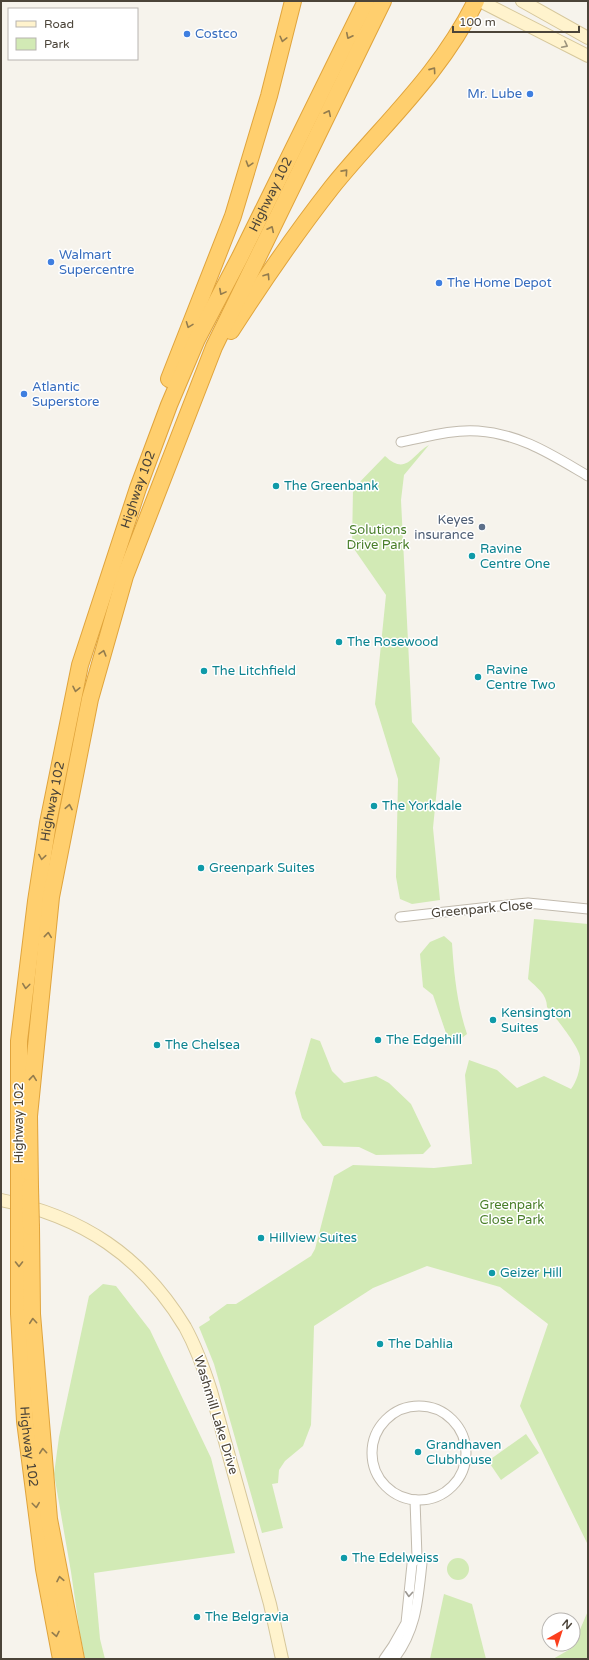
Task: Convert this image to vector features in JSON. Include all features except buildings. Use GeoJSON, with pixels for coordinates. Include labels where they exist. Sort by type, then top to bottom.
{"type":"FeatureCollection","features":[{"type":"Feature","properties":{"kind":"highway"},"geometry":{"type":"LineString","coordinates":[[80,665],[136,467],[189,326],[233,216],[269,96],[293,1]]}},
{"type":"Feature","properties":{"kind":"highway","name":"Highway 102"},"geometry":{"type":"LineString","coordinates":[[76,1659],[49,1519],[25,1226],[20,1041],[36,901],[48,823],[80,665],[138,488],[169,406],[194,345],[366,1]]}},
{"type":"Feature","properties":{"kind":"highway","name":"Highway 102"},"geometry":{"type":"LineString","coordinates":[[24,1186],[29,1116],[51,897],[90,699],[125,576],[214,347],[383,1]]}},
{"type":"Feature","properties":{"kind":"highway"},"geometry":{"type":"LineString","coordinates":[[125,576],[202,390],[226,340],[274,265],[333,186],[430,75],[449,47],[476,1]]}},
{"type":"Feature","properties":{"kind":"highway","name":"Highway 102"},"geometry":{"type":"LineString","coordinates":[[25,1226],[19,1314],[25,1421],[44,1569],[61,1659]]}},
{"type":"Feature","properties":{"kind":"street"},"geometry":{"type":"LineString","coordinates":[[480,1],[588,56]]}},
{"type":"Feature","properties":{"kind":"street"},"geometry":{"type":"LineString","coordinates":[[522,1],[588,38]]}},
{"type":"Feature","properties":{"kind":"street"},"geometry":{"type":"LineString","coordinates":[[402,442],[446,433],[477,431],[505,435],[537,446],[588,476]]}},
{"type":"Feature","properties":{"kind":"street","name":"Greenpark Close"},"geometry":{"type":"LineString","coordinates":[[400,918],[528,903],[588,909]]}},
{"type":"Feature","properties":{"kind":"street","name":"Washmill Lake Drive"},"geometry":{"type":"LineString","coordinates":[[1,1200],[44,1210],[68,1220],[116,1248],[138,1267],[155,1285],[185,1328],[202,1366],[211,1391],[270,1604],[282,1659]]}},
{"type":"Feature","properties":{"kind":"street"},"geometry":{"type":"LineString","coordinates":[[424,1407],[438,1411],[451,1420],[460,1432],[465,1448],[464,1463],[459,1478],[448,1490],[434,1498],[415,1500],[404,1498],[390,1491],[380,1480],[373,1466],[372,1451],[375,1436],[383,1423],[394,1413],[409,1408],[424,1407]]}},
{"type":"Feature","properties":{"kind":"street"},"geometry":{"type":"LineString","coordinates":[[394,1659],[413,1625],[418,1604],[422,1564],[417,1557],[415,1500]]}},
{"type":"Feature","properties":{"kind":"street"},"geometry":{"type":"LineString","coordinates":[[384,1659],[406,1623],[412,1564],[417,1557]]}},
{"type":"Feature","properties":{"kind":"green space","name":"Solutions Drive Park"},"geometry":{"type":"Polygon","coordinates":[[[429,445],[404,475],[401,500],[412,722],[440,758],[433,828],[440,900],[412,904],[400,899],[396,877],[398,779],[375,704],[386,595],[352,546],[353,489],[385,456],[393,462],[404,464],[429,445]]]}},
{"type":"Feature","properties":{"kind":"green space","name":"Greenpark Close Park"},"geometry":{"type":"Polygon","coordinates":[[[534,919],[588,924],[588,1545],[520,1406],[548,1324],[500,1287],[427,1266],[373,1288],[314,1326],[311,1425],[303,1446],[285,1461],[279,1470],[278,1483],[272,1484],[283,1528],[262,1533],[214,1364],[199,1327],[210,1320],[209,1317],[227,1304],[236,1304],[311,1256],[315,1249],[334,1176],[353,1165],[434,1168],[472,1164],[465,1075],[469,1060],[497,1070],[517,1088],[544,1076],[571,1089],[577,1078],[579,1070],[579,1052],[566,1031],[547,1007],[547,1002],[543,995],[528,979],[534,919]]]}},
{"type":"Feature","properties":{"kind":"green space"},"geometry":{"type":"Polygon","coordinates":[[[444,936],[452,943],[456,989],[467,1034],[455,1043],[447,1036],[433,995],[423,987],[420,954],[430,942],[444,936]]]}},
{"type":"Feature","properties":{"kind":"green space"},"geometry":{"type":"Polygon","coordinates":[[[311,1038],[320,1041],[332,1071],[344,1083],[376,1076],[389,1083],[411,1104],[431,1146],[423,1154],[376,1155],[359,1147],[323,1146],[302,1118],[295,1093],[311,1038]]]}},
{"type":"Feature","properties":{"kind":"green space"},"geometry":{"type":"Polygon","coordinates":[[[103,1284],[116,1286],[150,1330],[211,1458],[235,1553],[94,1573],[100,1639],[105,1659],[85,1659],[54,1474],[59,1437],[89,1296],[103,1284]]]}},
{"type":"Feature","properties":{"kind":"green space"},"geometry":{"type":"Polygon","coordinates":[[[526,1434],[539,1453],[501,1480],[488,1461],[526,1434]]]}},
{"type":"Feature","properties":{"kind":"green space"},"geometry":{"type":"Polygon","coordinates":[[[458,1558],[466,1561],[469,1569],[466,1577],[458,1580],[450,1577],[447,1569],[450,1561],[458,1558]]]}},
{"type":"Feature","properties":{"kind":"green space"},"geometry":{"type":"Polygon","coordinates":[[[444,1594],[472,1604],[486,1659],[430,1659],[444,1594]]]}},
{"type":"Feature","properties":{"kind":"green space"},"geometry":{"type":"Polygon","coordinates":[[[588,1611],[588,1659],[553,1659],[565,1652],[581,1652],[581,1627],[588,1611]]]}},
{"type":"Feature","properties":{"kind":"place","name":"Costco"},"geometry":{"type":"Point","coordinates":[187,34]}},
{"type":"Feature","properties":{"kind":"place","name":"Mr. Lube"},"geometry":{"type":"Point","coordinates":[530,94]}},
{"type":"Feature","properties":{"kind":"place","name":"Walmart Supercentre"},"geometry":{"type":"Point","coordinates":[51,262]}},
{"type":"Feature","properties":{"kind":"place","name":"The Home Depot"},"geometry":{"type":"Point","coordinates":[439,283]}},
{"type":"Feature","properties":{"kind":"place","name":"Atlantic Superstore"},"geometry":{"type":"Point","coordinates":[24,394]}},
{"type":"Feature","properties":{"kind":"place","name":"The Greenbank"},"geometry":{"type":"Point","coordinates":[276,486]}},
{"type":"Feature","properties":{"kind":"place","name":"Keyes insurance"},"geometry":{"type":"Point","coordinates":[482,527]}},
{"type":"Feature","properties":{"kind":"place","name":"Ravine Centre One"},"geometry":{"type":"Point","coordinates":[472,556]}},
{"type":"Feature","properties":{"kind":"place","name":"The Rosewood"},"geometry":{"type":"Point","coordinates":[339,642]}},
{"type":"Feature","properties":{"kind":"place","name":"The Litchfield"},"geometry":{"type":"Point","coordinates":[204,671]}},
{"type":"Feature","properties":{"kind":"place","name":"Ravine Centre Two"},"geometry":{"type":"Point","coordinates":[478,677]}},
{"type":"Feature","properties":{"kind":"place","name":"The Yorkdale"},"geometry":{"type":"Point","coordinates":[374,806]}},
{"type":"Feature","properties":{"kind":"place","name":"Greenpark Suites"},"geometry":{"type":"Point","coordinates":[201,868]}},
{"type":"Feature","properties":{"kind":"place","name":"Kensington Suites"},"geometry":{"type":"Point","coordinates":[493,1020]}},
{"type":"Feature","properties":{"kind":"place","name":"The Edgehill"},"geometry":{"type":"Point","coordinates":[378,1040]}},
{"type":"Feature","properties":{"kind":"place","name":"The Chelsea"},"geometry":{"type":"Point","coordinates":[157,1045]}},
{"type":"Feature","properties":{"kind":"place","name":"Hillview Suites"},"geometry":{"type":"Point","coordinates":[261,1238]}},
{"type":"Feature","properties":{"kind":"place","name":"Geizer Hill"},"geometry":{"type":"Point","coordinates":[492,1273]}},
{"type":"Feature","properties":{"kind":"place","name":"The Dahlia"},"geometry":{"type":"Point","coordinates":[380,1344]}},
{"type":"Feature","properties":{"kind":"place","name":"Grandhaven Clubhouse"},"geometry":{"type":"Point","coordinates":[418,1452]}},
{"type":"Feature","properties":{"kind":"place","name":"The Edelweiss"},"geometry":{"type":"Point","coordinates":[344,1558]}},
{"type":"Feature","properties":{"kind":"place","name":"The Belgravia"},"geometry":{"type":"Point","coordinates":[197,1617]}}]}
